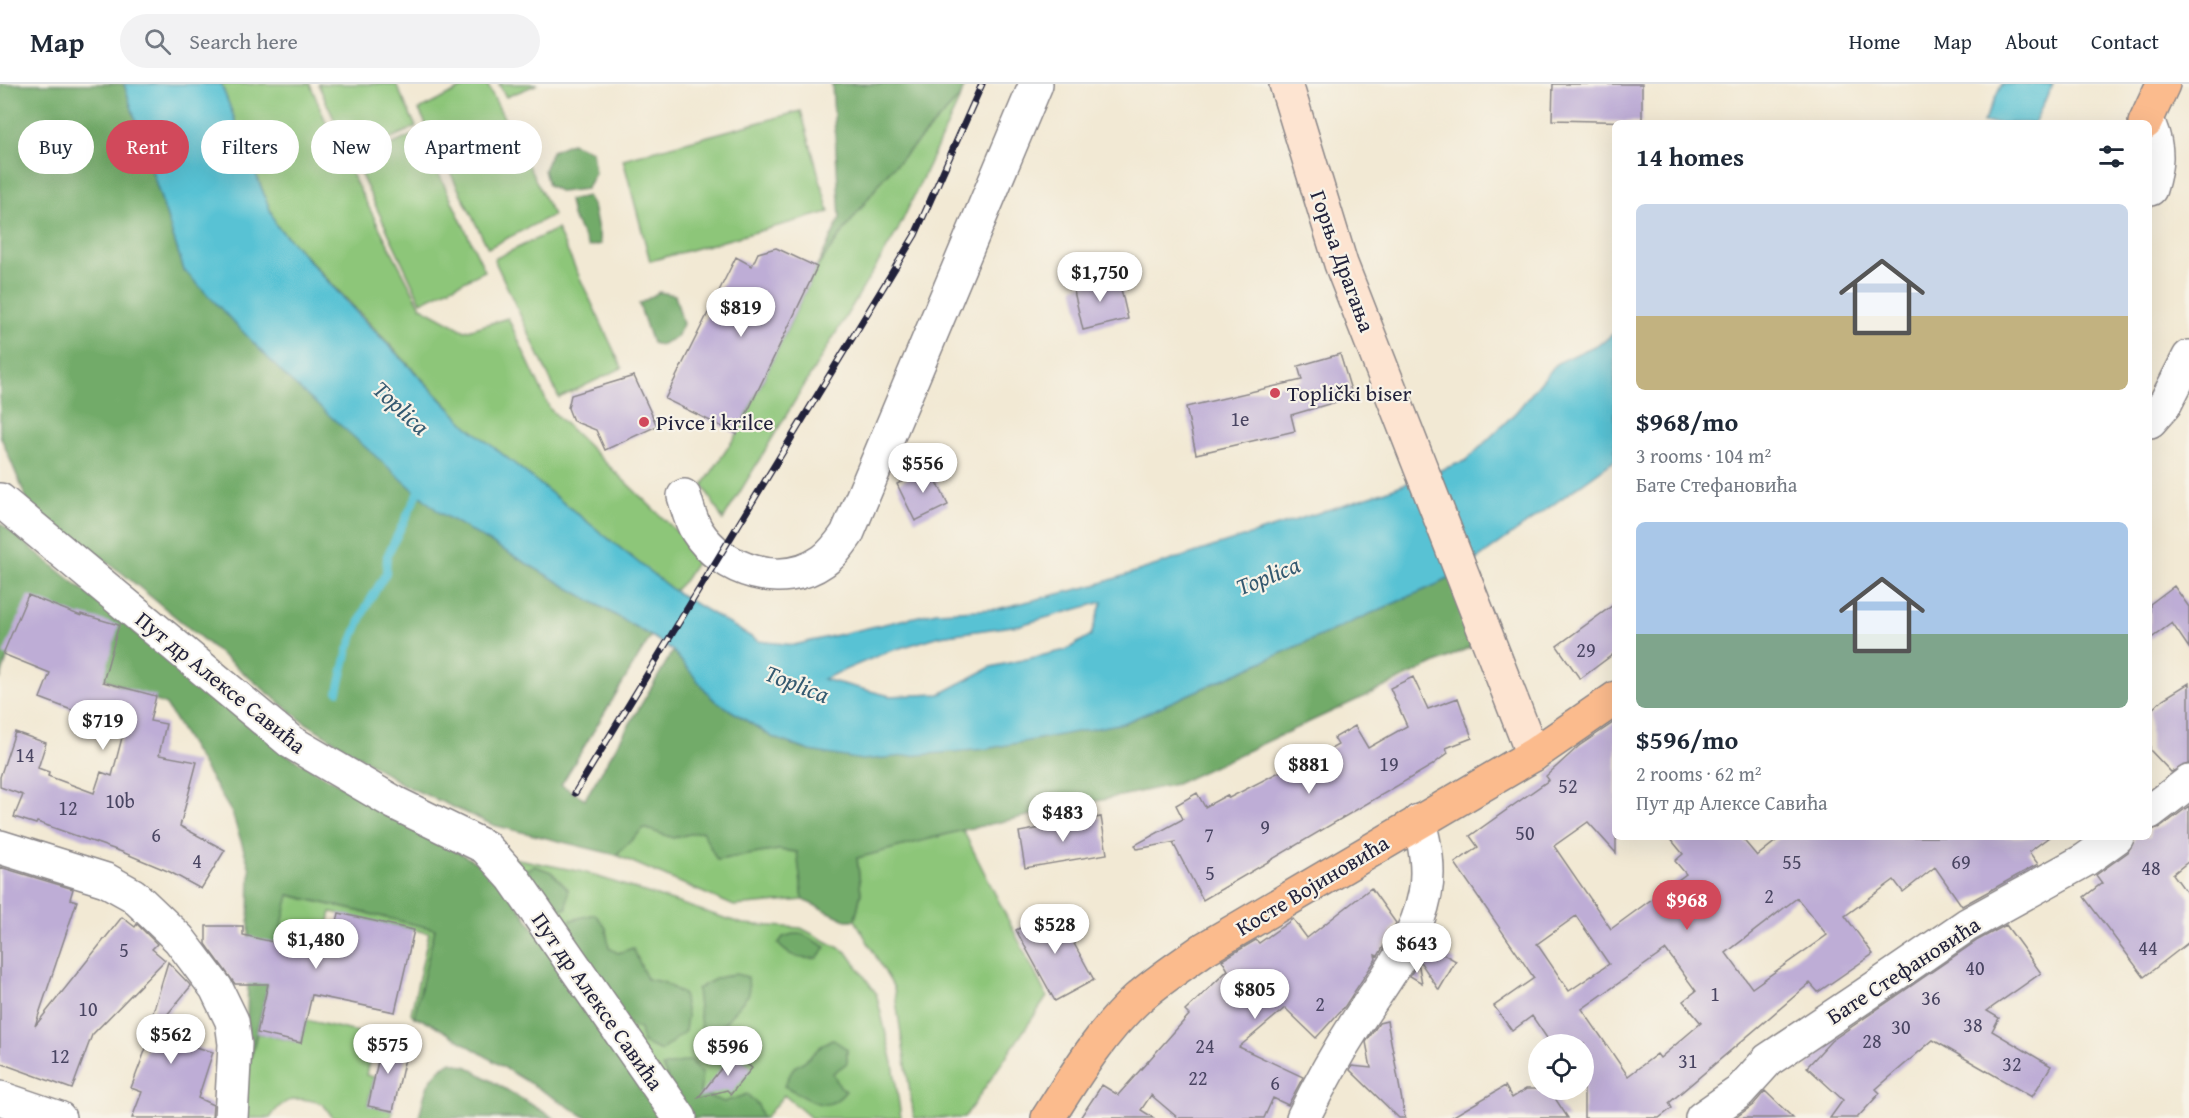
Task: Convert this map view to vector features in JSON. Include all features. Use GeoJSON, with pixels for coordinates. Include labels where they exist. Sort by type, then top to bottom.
{"type":"FeatureCollection","features":[{"type":"Feature","properties":{"kind":"main road"},"geometry":{"type":"LineString","coordinates":[[2148,120],[2163,84]]}},
{"type":"Feature","properties":{"kind":"main road","name":"Косте Војиновића"},"geometry":{"type":"LineString","coordinates":[[1048,1118],[1100,1041],[1143,994],[1204,949],[1533,755],[1612,701]]}},
{"type":"Feature","properties":{"kind":"street"},"geometry":{"type":"LineString","coordinates":[[684,496],[692,523],[707,545],[735,566],[752,572],[786,575],[806,570],[836,550],[848,534],[1036,84]]}},
{"type":"Feature","properties":{"kind":"street","name":"Горња Драгања"},"geometry":{"type":"LineString","coordinates":[[1286,84],[1341,264],[1533,755]]}},
{"type":"Feature","properties":{"kind":"street"},"geometry":{"type":"LineString","coordinates":[[2152,138],[2157,152],[2152,182]]}},
{"type":"Feature","properties":{"kind":"street"},"geometry":{"type":"LineString","coordinates":[[2152,419],[2165,404],[2189,357]]}},
{"type":"Feature","properties":{"kind":"street","name":"Пут др Алексе Савића"},"geometry":{"type":"LineString","coordinates":[[0,500],[291,742],[395,804],[485,847],[513,878],[680,1118]]}},
{"type":"Feature","properties":{"kind":"street"},"geometry":{"type":"LineString","coordinates":[[2152,810],[2189,782]]}},
{"type":"Feature","properties":{"kind":"street"},"geometry":{"type":"LineString","coordinates":[[1303,1118],[1340,1051],[1409,941],[1425,893],[1428,867],[1426,846],[1419,821]]}},
{"type":"Feature","properties":{"kind":"street","name":"Бате Стефановића"},"geometry":{"type":"LineString","coordinates":[[1702,1118],[1740,1092],[1768,1060],[1864,994],[1967,925],[2085,860],[2112,840]]}},
{"type":"Feature","properties":{"kind":"street"},"geometry":{"type":"LineString","coordinates":[[0,847],[77,869],[118,886],[145,905],[179,939],[216,988],[232,1021],[235,1044],[231,1118]]}},
{"type":"Feature","properties":{"kind":"street"},"geometry":{"type":"LineString","coordinates":[[0,1098],[59,1118]]}},
{"type":"Feature","properties":{"kind":"green space"},"geometry":{"type":"Polygon","coordinates":[[[0,84],[124,84],[136,120],[106,120],[106,174],[153,174],[184,270],[440,513],[651,636],[561,785],[585,799],[673,651],[713,699],[772,737],[810,751],[1124,723],[1451,578],[1477,644],[1176,784],[963,830],[857,858],[861,893],[855,920],[846,920],[803,900],[797,852],[778,850],[717,860],[702,831],[673,838],[644,828],[616,855],[493,825],[404,785],[301,720],[122,573],[30,507],[0,435],[0,84]]]}},
{"type":"Feature","properties":{"kind":"green space"},"geometry":{"type":"Polygon","coordinates":[[[221,84],[310,84],[325,120],[311,120],[311,174],[351,174],[421,307],[465,331],[508,318],[550,409],[701,555],[685,580],[674,591],[467,426],[276,225],[256,174],[299,174],[299,120],[235,120],[221,84]]]}},
{"type":"Feature","properties":{"kind":"green space"},"geometry":{"type":"Polygon","coordinates":[[[318,84],[396,84],[413,120],[404,120],[404,132],[392,138],[392,120],[334,120],[318,84]]]}},
{"type":"Feature","properties":{"kind":"green space"},"geometry":{"type":"Polygon","coordinates":[[[470,84],[487,84],[505,120],[424,120],[419,110],[470,84]]]}},
{"type":"Feature","properties":{"kind":"green space"},"geometry":{"type":"Polygon","coordinates":[[[499,84],[538,84],[506,97],[499,84]]]}},
{"type":"Feature","properties":{"kind":"green space"},"geometry":{"type":"Polygon","coordinates":[[[832,84],[965,84],[961,96],[884,177],[817,267],[840,218],[832,84]]]}},
{"type":"Feature","properties":{"kind":"green space"},"geometry":{"type":"Polygon","coordinates":[[[961,96],[898,230],[723,520],[703,485],[737,434],[817,267],[884,177],[961,96]]]}},
{"type":"Feature","properties":{"kind":"green space"},"geometry":{"type":"Polygon","coordinates":[[[801,111],[829,212],[650,261],[623,159],[801,111]]]}},
{"type":"Feature","properties":{"kind":"green space"},"geometry":{"type":"Polygon","coordinates":[[[404,139],[404,174],[439,174],[485,271],[421,302],[361,174],[392,174],[392,145],[404,139]]]}},
{"type":"Feature","properties":{"kind":"green space"},"geometry":{"type":"Polygon","coordinates":[[[571,143],[592,151],[595,173],[586,189],[561,192],[548,185],[544,170],[552,151],[571,143]]]}},
{"type":"Feature","properties":{"kind":"green space"},"geometry":{"type":"Polygon","coordinates":[[[451,174],[532,174],[553,215],[488,248],[451,174]]]}},
{"type":"Feature","properties":{"kind":"green space"},"geometry":{"type":"Polygon","coordinates":[[[587,196],[593,206],[601,244],[589,247],[572,216],[569,200],[587,196]]]}},
{"type":"Feature","properties":{"kind":"green space"},"geometry":{"type":"Polygon","coordinates":[[[557,229],[622,368],[559,398],[494,259],[557,229]]]}},
{"type":"Feature","properties":{"kind":"green space"},"geometry":{"type":"Polygon","coordinates":[[[659,292],[675,295],[683,324],[677,337],[660,345],[652,343],[639,304],[659,292]]]}},
{"type":"Feature","properties":{"kind":"green space"},"geometry":{"type":"Polygon","coordinates":[[[0,523],[289,756],[481,865],[508,891],[665,1118],[587,1118],[431,1023],[414,1017],[435,929],[289,895],[246,1077],[250,869],[232,813],[166,705],[13,640],[0,680],[0,523]]]}},
{"type":"Feature","properties":{"kind":"green space"},"geometry":{"type":"Polygon","coordinates":[[[644,828],[673,838],[702,831],[717,860],[778,850],[798,852],[803,900],[734,906],[616,855],[644,828]]]}},
{"type":"Feature","properties":{"kind":"green space"},"geometry":{"type":"Polygon","coordinates":[[[963,830],[1047,997],[964,1118],[914,1118],[894,988],[855,920],[861,893],[857,858],[963,830]]]}},
{"type":"Feature","properties":{"kind":"green space"},"geometry":{"type":"Polygon","coordinates":[[[503,856],[583,872],[743,924],[801,928],[847,952],[876,993],[893,1063],[901,1118],[811,1118],[784,1095],[765,1118],[688,1118],[503,856]]]}},
{"type":"Feature","properties":{"kind":"green space"},"geometry":{"type":"Polygon","coordinates":[[[535,866],[551,872],[568,889],[567,908],[555,910],[526,870],[535,866]]]}},
{"type":"Feature","properties":{"kind":"green space"},"geometry":{"type":"Polygon","coordinates":[[[288,895],[435,929],[414,1017],[411,1013],[429,933],[331,912],[312,998],[300,995],[277,943],[288,895]]]}},
{"type":"Feature","properties":{"kind":"green space"},"geometry":{"type":"Polygon","coordinates":[[[595,914],[606,928],[609,948],[618,953],[633,948],[647,979],[663,982],[683,994],[687,1015],[685,1031],[661,1051],[643,1043],[640,1029],[627,1024],[561,934],[571,920],[595,914]]]}},
{"type":"Feature","properties":{"kind":"green space"},"geometry":{"type":"Polygon","coordinates":[[[802,934],[826,947],[817,958],[796,957],[778,944],[783,937],[802,934]]]}},
{"type":"Feature","properties":{"kind":"green space"},"geometry":{"type":"Polygon","coordinates":[[[736,974],[748,977],[749,994],[717,1032],[709,1034],[701,1028],[697,989],[717,978],[736,974]]]}},
{"type":"Feature","properties":{"kind":"green space"},"geometry":{"type":"Polygon","coordinates":[[[306,1020],[375,1036],[366,1075],[374,1077],[368,1105],[393,1111],[391,1118],[333,1118],[323,1104],[293,1099],[281,1105],[270,1118],[245,1118],[246,1077],[257,1033],[301,1043],[306,1020]]]}},
{"type":"Feature","properties":{"kind":"green space"},"geometry":{"type":"Polygon","coordinates":[[[832,1039],[847,1049],[847,1063],[833,1073],[839,1085],[846,1091],[838,1099],[831,1103],[816,1103],[784,1086],[794,1067],[832,1039]]]}},
{"type":"Feature","properties":{"kind":"green space"},"geometry":{"type":"Polygon","coordinates":[[[691,1060],[702,1073],[700,1093],[724,1102],[747,1094],[758,1105],[762,1118],[688,1118],[662,1067],[691,1060]]]}},
{"type":"Feature","properties":{"kind":"green space"},"geometry":{"type":"Polygon","coordinates":[[[451,1062],[468,1067],[554,1118],[419,1118],[431,1079],[451,1062]]]}},
{"type":"Feature","properties":{"kind":"water","name":"Toplica"},"geometry":{"type":"Polygon","coordinates":[[[124,84],[221,84],[235,120],[201,120],[201,174],[256,174],[276,225],[358,314],[467,426],[674,591],[758,641],[794,645],[936,612],[997,609],[1095,585],[1386,491],[1467,460],[1516,412],[1557,363],[1603,342],[1612,334],[1612,462],[1451,578],[1124,723],[986,749],[862,760],[810,751],[772,737],[713,699],[673,651],[651,636],[440,513],[288,379],[184,270],[153,174],[189,174],[189,120],[136,120],[124,84]],[[1102,602],[1020,625],[940,636],[887,652],[823,679],[890,696],[940,694],[991,667],[1066,650],[1091,635],[1102,602]]]}},
{"type":"Feature","properties":{"kind":"water"},"geometry":{"type":"Polygon","coordinates":[[[2002,84],[2053,84],[2035,120],[1984,120],[2002,84]]]}},
{"type":"Feature","properties":{"kind":"building"},"geometry":{"type":"Polygon","coordinates":[[[1553,84],[1642,84],[1642,120],[1552,120],[1553,84]]]}},
{"type":"Feature","properties":{"kind":"building"},"geometry":{"type":"Polygon","coordinates":[[[776,248],[817,267],[737,434],[665,399],[736,257],[752,266],[758,253],[776,248]]]}},
{"type":"Feature","properties":{"kind":"building"},"geometry":{"type":"Polygon","coordinates":[[[1118,276],[1128,319],[1083,330],[1073,287],[1118,276]]]}},
{"type":"Feature","properties":{"kind":"building"},"geometry":{"type":"Polygon","coordinates":[[[1340,354],[1353,397],[1291,415],[1295,431],[1196,454],[1186,407],[1302,380],[1298,366],[1340,354]]]}},
{"type":"Feature","properties":{"kind":"building"},"geometry":{"type":"Polygon","coordinates":[[[634,376],[657,426],[605,450],[596,430],[573,421],[568,408],[571,395],[634,376]]]}},
{"type":"Feature","properties":{"kind":"building"},"geometry":{"type":"Polygon","coordinates":[[[930,467],[948,505],[915,521],[897,484],[930,467]]]}},
{"type":"Feature","properties":{"kind":"building"},"geometry":{"type":"Polygon","coordinates":[[[2174,586],[2189,607],[2189,648],[2172,623],[2152,638],[2152,602],[2174,586]]]}},
{"type":"Feature","properties":{"kind":"building"},"geometry":{"type":"Polygon","coordinates":[[[28,595],[81,616],[81,614],[119,625],[103,682],[156,696],[150,721],[166,724],[159,755],[197,762],[180,826],[225,850],[201,889],[170,872],[122,852],[37,822],[36,824],[14,817],[23,795],[0,787],[0,777],[15,732],[46,743],[38,768],[49,772],[48,776],[94,793],[101,772],[112,776],[124,730],[40,698],[50,673],[3,654],[28,595]]]}},
{"type":"Feature","properties":{"kind":"building"},"geometry":{"type":"Polygon","coordinates":[[[1612,606],[1612,655],[1580,679],[1557,646],[1612,606]]]}},
{"type":"Feature","properties":{"kind":"building"},"geometry":{"type":"Polygon","coordinates":[[[1413,677],[1428,709],[1458,698],[1472,738],[1446,748],[1448,753],[1431,766],[1203,900],[1173,843],[1176,842],[1137,849],[1135,845],[1183,819],[1176,805],[1197,793],[1205,807],[1227,795],[1229,798],[1283,770],[1286,774],[1338,745],[1334,738],[1355,726],[1368,748],[1407,726],[1390,688],[1413,677]]]}},
{"type":"Feature","properties":{"kind":"building"},"geometry":{"type":"Polygon","coordinates":[[[2189,683],[2189,764],[2171,772],[2152,752],[2152,709],[2163,699],[2189,683]]]}},
{"type":"Feature","properties":{"kind":"building"},"geometry":{"type":"Polygon","coordinates":[[[1612,724],[1612,840],[1616,840],[1616,853],[1588,822],[1554,846],[1611,929],[1686,874],[1675,861],[1683,854],[1671,840],[1744,840],[1757,856],[1777,840],[2045,840],[2029,852],[2038,864],[1962,906],[1935,867],[1903,892],[1894,880],[1845,916],[1873,954],[1818,992],[1810,983],[1669,1103],[1672,1108],[1659,1118],[1584,1118],[1584,1100],[1594,1100],[1594,1034],[1544,1034],[1532,1016],[1512,1031],[1494,1006],[1534,978],[1455,863],[1478,847],[1470,836],[1549,780],[1546,776],[1579,746],[1612,724]],[[1797,898],[1726,953],[1752,988],[1827,935],[1797,898]],[[1576,916],[1537,944],[1569,991],[1609,964],[1576,916]],[[1666,950],[1582,1009],[1628,1076],[1657,1054],[1660,1058],[1701,1023],[1683,1001],[1696,991],[1666,950]]]}},
{"type":"Feature","properties":{"kind":"building"},"geometry":{"type":"Polygon","coordinates":[[[2189,806],[2189,861],[2173,874],[2189,896],[2189,942],[2144,977],[2084,897],[2102,883],[2096,875],[2128,852],[2134,840],[2152,840],[2152,829],[2161,827],[2189,806]]]}},
{"type":"Feature","properties":{"kind":"building"},"geometry":{"type":"Polygon","coordinates":[[[1101,817],[1107,854],[1025,868],[1019,832],[1101,817]]]}},
{"type":"Feature","properties":{"kind":"building"},"geometry":{"type":"Polygon","coordinates":[[[0,867],[73,889],[70,899],[77,901],[35,1026],[122,917],[135,927],[137,924],[157,944],[152,949],[165,960],[92,1035],[72,1089],[0,1063],[0,867]]]}},
{"type":"Feature","properties":{"kind":"building"},"geometry":{"type":"Polygon","coordinates":[[[1371,888],[1396,923],[1378,956],[1375,955],[1376,959],[1345,1006],[1316,1038],[1285,1008],[1239,1047],[1303,1077],[1288,1105],[1273,1098],[1264,1118],[1178,1118],[1151,1095],[1141,1110],[1154,1118],[1080,1118],[1102,1085],[1118,1095],[1189,1015],[1185,1011],[1228,970],[1222,960],[1256,940],[1259,943],[1293,919],[1307,938],[1371,888]]]}},
{"type":"Feature","properties":{"kind":"building"},"geometry":{"type":"Polygon","coordinates":[[[1055,909],[1094,980],[1055,1001],[1016,930],[1055,909]]]}},
{"type":"Feature","properties":{"kind":"building"},"geometry":{"type":"Polygon","coordinates":[[[339,913],[414,930],[395,1012],[312,995],[301,1043],[257,1033],[268,984],[235,984],[206,944],[206,926],[243,926],[243,935],[330,955],[339,913]]]}},
{"type":"Feature","properties":{"kind":"building"},"geometry":{"type":"Polygon","coordinates":[[[2006,925],[2041,973],[1987,1011],[1999,1018],[1992,1031],[2051,1066],[2032,1097],[1933,1040],[1876,1089],[1880,1093],[1857,1118],[1830,1118],[1843,1100],[1807,1067],[1831,1041],[1978,940],[2006,925]]]}},
{"type":"Feature","properties":{"kind":"building"},"geometry":{"type":"Polygon","coordinates":[[[1427,945],[1456,961],[1439,990],[1419,960],[1427,945]]]}},
{"type":"Feature","properties":{"kind":"building"},"geometry":{"type":"Polygon","coordinates":[[[168,962],[191,986],[151,1034],[213,1052],[198,1098],[213,1105],[212,1118],[132,1118],[142,1092],[131,1088],[151,1035],[144,1043],[168,962]]]}},
{"type":"Feature","properties":{"kind":"building"},"geometry":{"type":"Polygon","coordinates":[[[1418,962],[1422,983],[1410,976],[1418,962]]]}},
{"type":"Feature","properties":{"kind":"building"},"geometry":{"type":"Polygon","coordinates":[[[1387,1021],[1405,1118],[1399,1118],[1350,1070],[1352,1066],[1371,1068],[1366,1042],[1379,1023],[1387,1021]]]}},
{"type":"Feature","properties":{"kind":"building"},"geometry":{"type":"Polygon","coordinates":[[[383,1039],[408,1045],[393,1111],[368,1106],[383,1039]]]}},
{"type":"Feature","properties":{"kind":"building"},"geometry":{"type":"Polygon","coordinates":[[[733,1053],[752,1068],[731,1094],[727,1090],[698,1098],[733,1053]]]}},
{"type":"Feature","properties":{"kind":"building"},"geometry":{"type":"Polygon","coordinates":[[[1505,1086],[1512,1098],[1528,1089],[1528,1100],[1556,1100],[1568,1118],[1450,1118],[1505,1086]]]}},
{"type":"Feature","properties":{"kind":"building"},"geometry":{"type":"Polygon","coordinates":[[[1765,1091],[1793,1118],[1735,1118],[1753,1105],[1765,1091]]]}},
{"type":"Feature","properties":{"kind":"waterway"},"geometry":{"type":"LineString","coordinates":[[338,691],[348,650],[366,607],[386,573],[387,556],[422,485]]}},
{"type":"Feature","properties":{"kind":"railway"},"geometry":{"type":"LineString","coordinates":[[575,793],[915,235],[982,84]]}},
{"type":"Feature","properties":{"kind":"place","name":"Toplički biser"},"geometry":{"type":"Point","coordinates":[1275,393]}},
{"type":"Feature","properties":{"kind":"place","name":"Pivce i krilce"},"geometry":{"type":"Point","coordinates":[644,422]}}]}
